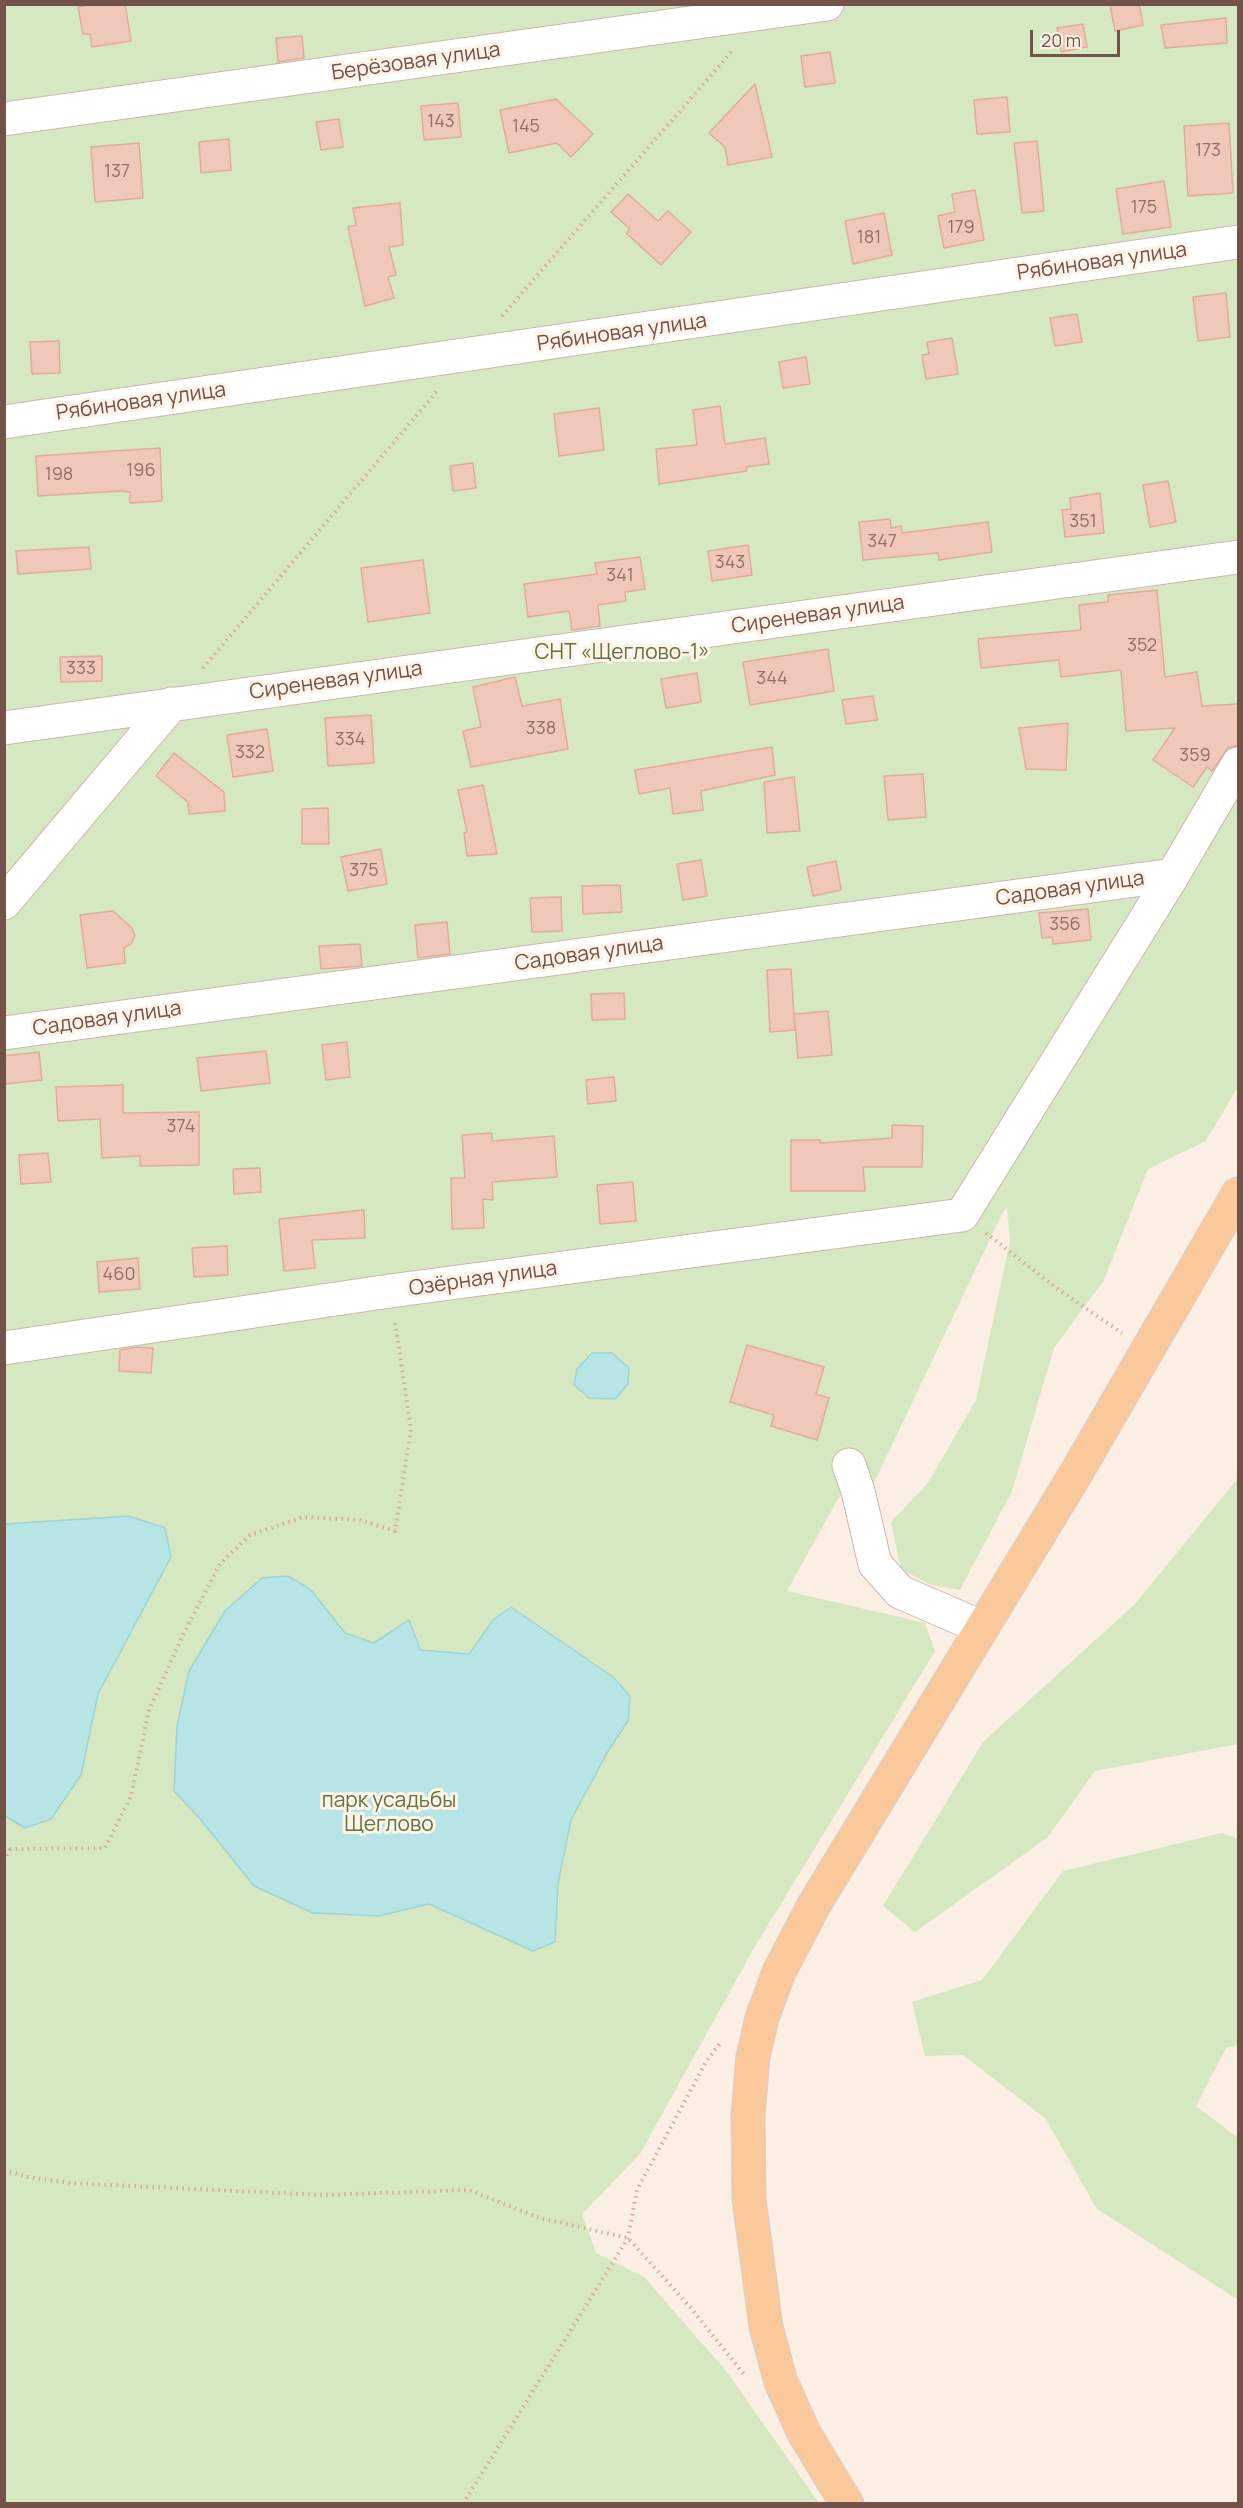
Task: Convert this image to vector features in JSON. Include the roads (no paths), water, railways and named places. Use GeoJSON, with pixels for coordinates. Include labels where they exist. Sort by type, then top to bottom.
{"type":"FeatureCollection","features":[{"type":"Feature","properties":{"kind":"main road"},"geometry":{"type":"LineString","coordinates":[[847,2504],[804,2433],[781,2382],[766,2327],[749,2199],[748,2115],[753,2057],[762,2018],[779,1972],[814,1905],[1075,1475],[1239,1194]]}},
{"type":"Feature","properties":{"kind":"street","name":"Берёзовая улица"},"geometry":{"type":"LineString","coordinates":[[4,119],[769,9],[827,4]]}},
{"type":"Feature","properties":{"kind":"street","name":"Рябиновая улица"},"geometry":{"type":"LineString","coordinates":[[4,422],[1239,242]]}},
{"type":"Feature","properties":{"kind":"street","name":"Сиреневая улица"},"geometry":{"type":"LineString","coordinates":[[4,728],[1239,557]]}},
{"type":"Feature","properties":{"kind":"street"},"geometry":{"type":"LineString","coordinates":[[4,903],[172,704]]}},
{"type":"Feature","properties":{"kind":"street"},"geometry":{"type":"LineString","coordinates":[[1173,875],[1239,764]]}},
{"type":"Feature","properties":{"kind":"street","name":"Садовая улица"},"geometry":{"type":"LineString","coordinates":[[4,1033],[1173,875]]}},
{"type":"Feature","properties":{"kind":"street","name":"Озёрная улица"},"geometry":{"type":"LineString","coordinates":[[4,1348],[390,1291],[962,1215],[1173,875]]}},
{"type":"Feature","properties":{"kind":"street"},"geometry":{"type":"LineString","coordinates":[[849,1465],[858,1491],[876,1564],[900,1592],[981,1627]]}},
{"type":"Feature","properties":{"kind":"water"},"geometry":{"type":"Polygon","coordinates":[[[592,1353],[612,1353],[629,1368],[628,1384],[615,1399],[589,1398],[574,1385],[577,1369],[592,1353]]]}},
{"type":"Feature","properties":{"kind":"water"},"geometry":{"type":"Polygon","coordinates":[[[129,1516],[165,1528],[171,1557],[98,1694],[81,1775],[51,1819],[25,1828],[5,1816],[5,1524],[129,1516]]]}},
{"type":"Feature","properties":{"kind":"water"},"geometry":{"type":"Polygon","coordinates":[[[288,1576],[311,1590],[345,1633],[374,1643],[409,1620],[420,1650],[469,1654],[493,1620],[511,1607],[613,1677],[630,1696],[628,1721],[607,1753],[571,1820],[558,1883],[555,1942],[533,1951],[429,1904],[378,1916],[313,1913],[254,1886],[201,1820],[174,1791],[177,1726],[189,1671],[225,1611],[262,1578],[288,1576]]]}},
{"type":"Feature","properties":{"kind":"park label","name":"СНТ «Щеглово-1»"},"geometry":{"type":"Point","coordinates":[622,653]}},
{"type":"Feature","properties":{"kind":"park label","name":"парк усадьбы Щеглово"},"geometry":{"type":"Point","coordinates":[389,1813]}}]}
